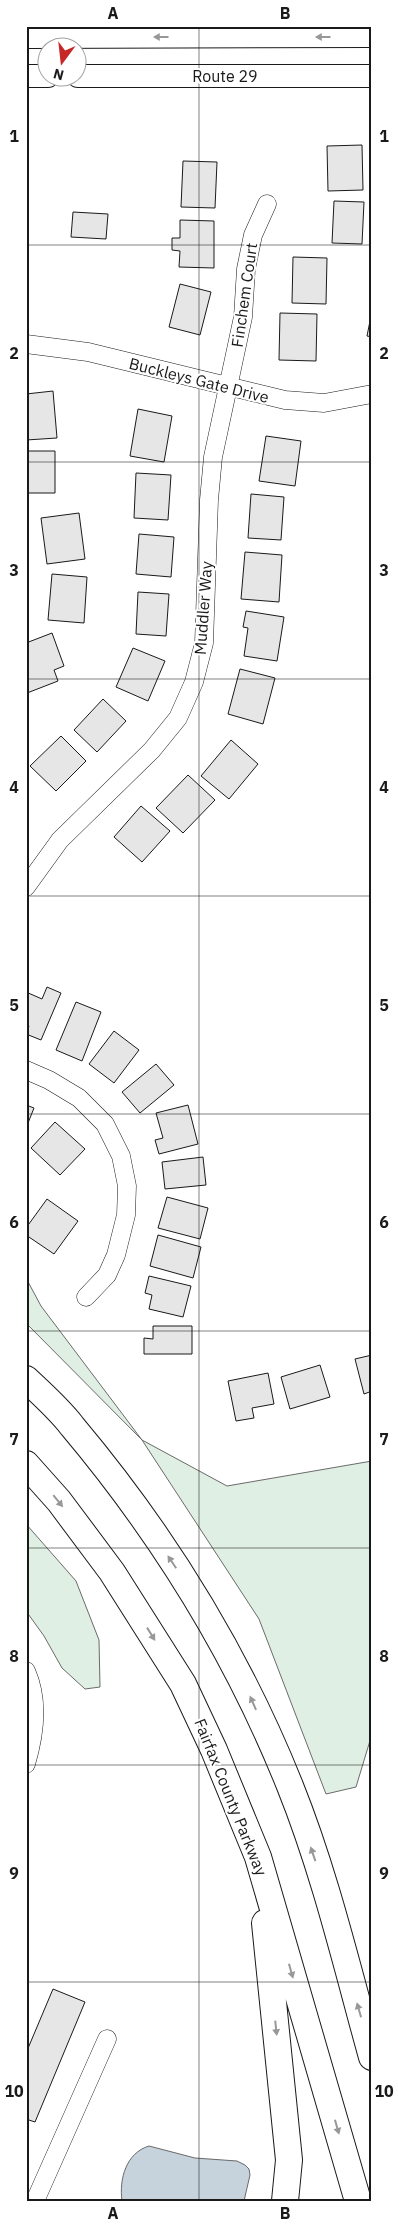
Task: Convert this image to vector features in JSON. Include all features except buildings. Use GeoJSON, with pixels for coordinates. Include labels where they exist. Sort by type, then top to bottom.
{"type":"FeatureCollection","features":[{"type":"Feature","properties":{"kind":"highway"},"geometry":{"type":"LineString","coordinates":[[26,1379],[72,1425],[144,1520],[189,1588],[247,1690],[290,1787],[318,1868],[372,2057]]}},
{"type":"Feature","properties":{"kind":"highway","name":"Fairfax County Parkway"},"geometry":{"type":"LineString","coordinates":[[26,1464],[58,1501],[112,1572],[183,1684],[214,1750],[258,1857],[358,2201]]}},
{"type":"Feature","properties":{"kind":"highway"},"geometry":{"type":"LineString","coordinates":[[258,1857],[289,2160],[285,2201]]}},
{"type":"Feature","properties":{"kind":"main road"},"geometry":{"type":"LineString","coordinates":[[26,37],[372,36]]}},
{"type":"Feature","properties":{"kind":"main road","name":"Route 29"},"geometry":{"type":"LineString","coordinates":[[88,76],[372,76]]}},
{"type":"Feature","properties":{"kind":"street","name":"Finchem Court"},"geometry":{"type":"LineString","coordinates":[[228,388],[244,317],[246,269],[253,235],[267,204]]}},
{"type":"Feature","properties":{"kind":"street","name":"Buckleys Gate Drive"},"geometry":{"type":"LineString","coordinates":[[26,344],[88,352],[228,388],[285,400],[324,402],[372,394]]}},
{"type":"Feature","properties":{"kind":"street","name":"Muddler Way"},"geometry":{"type":"LineString","coordinates":[[26,887],[60,840],[152,750],[178,718],[194,682],[204,644],[213,457],[228,388]]}},
{"type":"Feature","properties":{"kind":"street"},"geometry":{"type":"LineString","coordinates":[[26,1070],[49,1080],[79,1098],[105,1124],[121,1156],[127,1186],[126,1216],[116,1255],[107,1276],[86,1297]]}},
{"type":"Feature","properties":{"kind":"street"},"geometry":{"type":"LineString","coordinates":[[26,1671],[35,1705],[32,1746],[26,1764]]}},
{"type":"Feature","properties":{"kind":"street"},"geometry":{"type":"LineString","coordinates":[[35,2201],[107,2040]]}},
{"type":"Feature","properties":{"kind":"green space"},"geometry":{"type":"Polygon","coordinates":[[[26,1278],[41,1306],[142,1440],[26,1323],[26,1278]]]}},
{"type":"Feature","properties":{"kind":"green space"},"geometry":{"type":"Polygon","coordinates":[[[142,1440],[227,1486],[372,1461],[372,1734],[356,1787],[326,1794],[259,1619],[142,1440]]]}},
{"type":"Feature","properties":{"kind":"green space"},"geometry":{"type":"Polygon","coordinates":[[[26,1524],[76,1581],[99,1640],[100,1687],[85,1689],[62,1668],[44,1636],[26,1611],[26,1524]]]}},
{"type":"Feature","properties":{"kind":"shaded area"},"geometry":{"type":"Polygon","coordinates":[[[149,2146],[195,2158],[237,2161],[245,2165],[249,2169],[250,2175],[244,2201],[122,2201],[122,2184],[126,2168],[135,2154],[149,2146]]]}}]}
